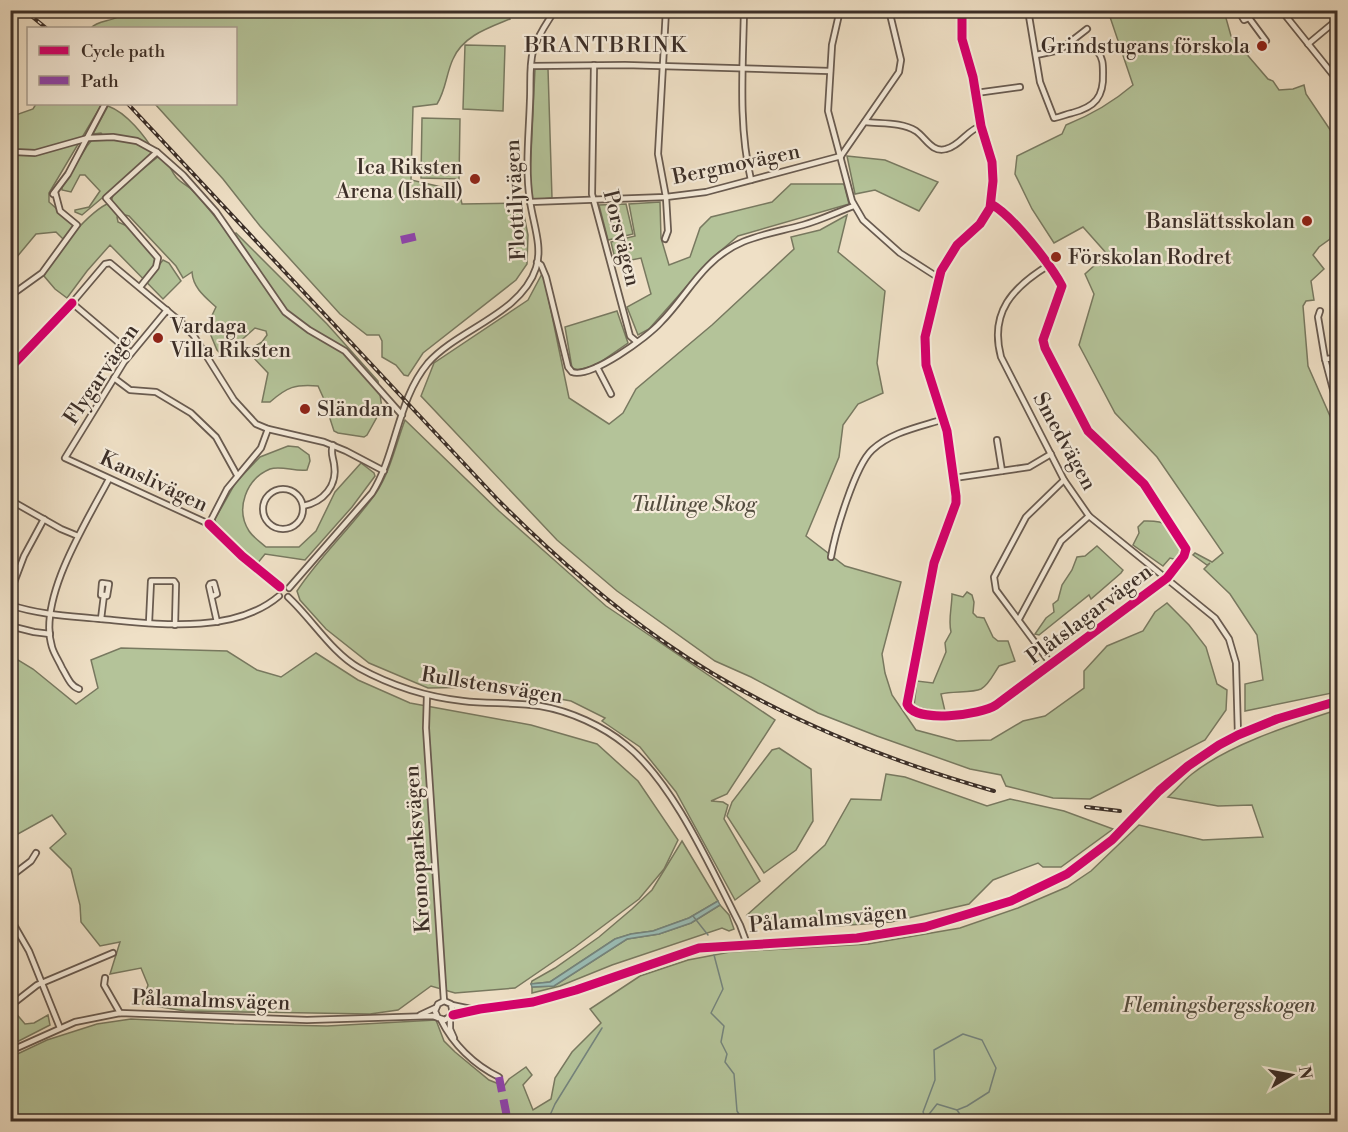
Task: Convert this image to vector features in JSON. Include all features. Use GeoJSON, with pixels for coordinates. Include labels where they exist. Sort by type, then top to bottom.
{"type":"FeatureCollection","features":[{"type":"Feature","properties":{"kind":"street","name":"Flottiljvägen"},"geometry":{"type":"LineString","coordinates":[[289,588],[374,490],[384,471],[414,384],[428,363],[448,345],[514,300],[526,288],[537,262],[538,245],[527,177],[531,66],[533,49],[555,10]]}},
{"type":"Feature","properties":{"kind":"street"},"geometry":{"type":"LineString","coordinates":[[665,239],[668,231],[666,197],[658,161],[666,10]]}},
{"type":"Feature","properties":{"kind":"street"},"geometry":{"type":"LineString","coordinates":[[744,10],[742,69],[744,133],[751,180]]}},
{"type":"Feature","properties":{"kind":"street"},"geometry":{"type":"LineString","coordinates":[[840,10],[832,45],[828,111],[854,206],[863,220],[900,253],[939,278]]}},
{"type":"Feature","properties":{"kind":"street"},"geometry":{"type":"LineString","coordinates":[[841,156],[894,81],[900,66],[897,39],[889,10]]}},
{"type":"Feature","properties":{"kind":"street"},"geometry":{"type":"LineString","coordinates":[[962,10],[962,39],[976,93],[981,126],[992,162],[991,204],[980,224],[957,245],[945,261],[939,278],[925,345],[929,375],[944,418],[954,478],[1029,467],[1051,454]]}},
{"type":"Feature","properties":{"kind":"street"},"geometry":{"type":"LineString","coordinates":[[1028,10],[1044,94],[1054,118],[1088,108],[1100,94],[1103,67],[1102,57],[1097,51]]}},
{"type":"Feature","properties":{"kind":"street"},"geometry":{"type":"LineString","coordinates":[[1238,10],[1244,20],[1249,18],[1266,41]]}},
{"type":"Feature","properties":{"kind":"street"},"geometry":{"type":"LineString","coordinates":[[1281,10],[1338,81]]}},
{"type":"Feature","properties":{"kind":"street"},"geometry":{"type":"LineString","coordinates":[[1308,44],[1338,19]]}},
{"type":"Feature","properties":{"kind":"street"},"geometry":{"type":"LineString","coordinates":[[1036,55],[1060,50],[1087,29]]}},
{"type":"Feature","properties":{"kind":"street"},"geometry":{"type":"LineString","coordinates":[[531,66],[594,65],[830,71]]}},
{"type":"Feature","properties":{"kind":"street","name":"Porsvägen"},"geometry":{"type":"LineString","coordinates":[[594,65],[591,164],[593,200],[630,336],[637,342]]}},
{"type":"Feature","properties":{"kind":"street"},"geometry":{"type":"LineString","coordinates":[[1330,70],[1338,72]]}},
{"type":"Feature","properties":{"kind":"street"},"geometry":{"type":"LineString","coordinates":[[976,93],[1020,87]]}},
{"type":"Feature","properties":{"kind":"street"},"geometry":{"type":"LineString","coordinates":[[10,296],[42,273],[77,225],[60,211],[54,193],[68,174],[104,105]]}},
{"type":"Feature","properties":{"kind":"street"},"geometry":{"type":"LineString","coordinates":[[865,122],[905,126],[919,133],[932,147],[941,150],[951,148],[981,126]]}},
{"type":"Feature","properties":{"kind":"street"},"geometry":{"type":"LineString","coordinates":[[10,149],[15,152],[35,153],[88,138],[113,137],[137,141],[157,152],[183,175],[216,212],[285,312],[309,330],[345,351],[402,415]]}},
{"type":"Feature","properties":{"kind":"street"},"geometry":{"type":"LineString","coordinates":[[140,287],[156,267],[158,258],[106,198],[157,152]]}},
{"type":"Feature","properties":{"kind":"street","name":"Bergmovägen"},"geometry":{"type":"LineString","coordinates":[[530,201],[666,197],[706,192],[841,156]]}},
{"type":"Feature","properties":{"kind":"street","name":"Plåtslagarvägen"},"geometry":{"type":"LineString","coordinates":[[954,478],[956,503],[940,543],[929,583],[908,697],[909,709],[939,717],[990,710],[1167,578],[1184,556],[1185,546],[1142,481],[1088,431],[1043,340],[1062,286],[1050,265],[1005,214],[991,204]]}},
{"type":"Feature","properties":{"kind":"street"},"geometry":{"type":"LineString","coordinates":[[537,262],[541,265],[546,277],[568,367],[577,374],[597,367],[637,342],[662,322],[707,266],[724,251],[748,238],[804,225],[854,206]]}},
{"type":"Feature","properties":{"kind":"street"},"geometry":{"type":"LineString","coordinates":[[10,368],[72,303],[105,264],[110,263],[167,310],[194,336],[234,400],[256,424],[268,429],[324,441],[384,471]]}},
{"type":"Feature","properties":{"kind":"street","name":"Smedvägen"},"geometry":{"type":"LineString","coordinates":[[1050,265],[1022,283],[1003,309],[997,335],[1001,357],[1064,480],[1089,516],[1215,618],[1229,639],[1236,663],[1238,735]]}},
{"type":"Feature","properties":{"kind":"street"},"geometry":{"type":"LineString","coordinates":[[72,303],[131,353]]}},
{"type":"Feature","properties":{"kind":"street","name":"Flygarvägen"},"geometry":{"type":"LineString","coordinates":[[65,458],[131,353],[167,310]]}},
{"type":"Feature","properties":{"kind":"street"},"geometry":{"type":"LineString","coordinates":[[1320,311],[1318,317],[1325,358],[1336,398],[1334,409],[1338,417]]}},
{"type":"Feature","properties":{"kind":"street"},"geometry":{"type":"LineString","coordinates":[[1325,358],[1338,358]]}},
{"type":"Feature","properties":{"kind":"street"},"geometry":{"type":"LineString","coordinates":[[597,367],[611,394]]}},
{"type":"Feature","properties":{"kind":"street"},"geometry":{"type":"LineString","coordinates":[[114,378],[130,390],[156,392],[191,413],[216,437],[237,475]]}},
{"type":"Feature","properties":{"kind":"street"},"geometry":{"type":"LineString","coordinates":[[831,557],[860,467],[867,455],[894,435],[944,418]]}},
{"type":"Feature","properties":{"kind":"street"},"geometry":{"type":"LineString","coordinates":[[209,524],[237,475],[259,452],[268,429]]}},
{"type":"Feature","properties":{"kind":"street"},"geometry":{"type":"LineString","coordinates":[[997,440],[1002,471]]}},
{"type":"Feature","properties":{"kind":"street"},"geometry":{"type":"LineString","coordinates":[[303,506],[325,496],[332,485],[335,471],[331,452],[333,445]]}},
{"type":"Feature","properties":{"kind":"street","name":"Kanslivägen"},"geometry":{"type":"LineString","coordinates":[[65,458],[209,524],[242,556],[280,587]]}},
{"type":"Feature","properties":{"kind":"street"},"geometry":{"type":"LineString","coordinates":[[79,689],[72,684],[51,646],[50,614],[55,591],[78,536],[109,478]]}},
{"type":"Feature","properties":{"kind":"street"},"geometry":{"type":"LineString","coordinates":[[1051,664],[996,590],[994,577],[1026,517],[1064,480]]}},
{"type":"Feature","properties":{"kind":"street"},"geometry":{"type":"LineString","coordinates":[[282,489],[292,490],[297,494],[303,506],[300,519],[287,528],[270,524],[264,511],[269,494],[282,489]]}},
{"type":"Feature","properties":{"kind":"street"},"geometry":{"type":"LineString","coordinates":[[10,500],[78,536]]}},
{"type":"Feature","properties":{"kind":"street"},"geometry":{"type":"LineString","coordinates":[[1019,620],[1061,542],[1089,516]]}},
{"type":"Feature","properties":{"kind":"street"},"geometry":{"type":"LineString","coordinates":[[10,593],[24,556],[44,519]]}},
{"type":"Feature","properties":{"kind":"street"},"geometry":{"type":"LineString","coordinates":[[149,624],[152,581],[174,581],[176,584],[175,625]]}},
{"type":"Feature","properties":{"kind":"street"},"geometry":{"type":"LineString","coordinates":[[10,605],[50,614],[175,625],[217,622],[251,612],[279,596],[288,597],[289,588],[280,587],[279,596]]}},
{"type":"Feature","properties":{"kind":"street"},"geometry":{"type":"LineString","coordinates":[[101,619],[104,595]]}},
{"type":"Feature","properties":{"kind":"street"},"geometry":{"type":"LineString","coordinates":[[213,596],[217,622]]}},
{"type":"Feature","properties":{"kind":"street","name":"Rullstensvägen"},"geometry":{"type":"LineString","coordinates":[[288,597],[351,663],[395,685],[427,695],[462,701],[550,708],[568,713],[599,727],[627,745],[648,766],[670,796],[740,925],[747,944]]}},
{"type":"Feature","properties":{"kind":"street"},"geometry":{"type":"LineString","coordinates":[[10,626],[50,634]]}},
{"type":"Feature","properties":{"kind":"street","name":"Kronoparksvägen"},"geometry":{"type":"LineString","coordinates":[[427,695],[426,728],[444,1001]]}},
{"type":"Feature","properties":{"kind":"street","name":"Pålamalmsvägen"},"geometry":{"type":"LineString","coordinates":[[451,1017],[480,1009],[544,999],[699,948],[857,938],[925,927],[1011,900],[1067,874],[1112,840],[1159,791],[1188,766],[1238,735],[1277,719],[1338,701]]}},
{"type":"Feature","properties":{"kind":"street"},"geometry":{"type":"LineString","coordinates":[[10,877],[31,861],[36,853]]}},
{"type":"Feature","properties":{"kind":"street"},"geometry":{"type":"LineString","coordinates":[[10,918],[29,951],[60,1028]]}},
{"type":"Feature","properties":{"kind":"street"},"geometry":{"type":"LineString","coordinates":[[10,1006],[41,983],[112,953]]}},
{"type":"Feature","properties":{"kind":"street"},"geometry":{"type":"LineString","coordinates":[[105,978],[104,985],[120,1013]]}},
{"type":"Feature","properties":{"kind":"street"},"geometry":{"type":"LineString","coordinates":[[456,1043],[450,1029],[454,1009],[452,1005],[444,1001],[439,1002],[435,1013],[456,1043],[484,1069],[499,1077]]}},
{"type":"Feature","properties":{"kind":"street","name":"Pålamalmsvägen"},"geometry":{"type":"LineString","coordinates":[[452,1005],[480,1009]]}},
{"type":"Feature","properties":{"kind":"street","name":"Pålamalmsvägen"},"geometry":{"type":"LineString","coordinates":[[417,1016],[435,1008]]}},
{"type":"Feature","properties":{"kind":"street","name":"Pålamalmsvägen"},"geometry":{"type":"LineString","coordinates":[[10,1051],[60,1028],[91,1017],[120,1013],[307,1020],[388,1019],[417,1016],[439,1019]]}},
{"type":"Feature","properties":{"kind":"street"},"geometry":{"type":"LineString","coordinates":[[439,1019],[451,1017]]}},
{"type":"Feature","properties":{"kind":"green space"},"geometry":{"type":"Polygon","coordinates":[[[122,10],[510,11],[507,13],[510,19],[477,34],[457,51],[437,104],[413,107],[411,180],[446,188],[458,188],[462,204],[519,203],[522,205],[528,235],[527,264],[516,280],[423,353],[408,376],[404,375],[396,365],[382,357],[382,341],[379,335],[367,335],[340,314],[260,226],[223,179],[156,105],[237,105],[237,27],[92,27],[121,15],[122,10]]]}},
{"type":"Feature","properties":{"kind":"green space"},"geometry":{"type":"Polygon","coordinates":[[[1115,11],[1224,11],[1231,36],[1268,79],[1273,81],[1279,90],[1304,85],[1306,94],[1337,140],[1337,207],[1330,239],[1313,255],[1324,269],[1311,281],[1314,300],[1306,301],[1303,306],[1308,366],[1337,432],[1337,692],[1245,711],[1245,684],[1263,680],[1257,635],[1230,594],[1204,569],[1210,563],[1207,565],[1193,555],[1195,553],[1212,562],[1223,553],[1157,457],[1115,413],[1079,345],[1094,294],[1085,274],[1107,254],[1083,227],[1054,243],[1032,209],[1015,174],[1017,156],[1062,134],[1066,125],[1101,108],[1133,85],[1110,17],[1115,11]]]}},
{"type":"Feature","properties":{"kind":"green space"},"geometry":{"type":"Polygon","coordinates":[[[465,45],[505,46],[503,111],[463,109],[465,45]]]}},
{"type":"Feature","properties":{"kind":"green space"},"geometry":{"type":"Polygon","coordinates":[[[535,69],[548,69],[552,198],[532,200],[530,176],[535,69]]]}},
{"type":"Feature","properties":{"kind":"green space"},"geometry":{"type":"Polygon","coordinates":[[[35,105],[101,105],[49,193],[49,202],[75,225],[63,239],[56,232],[36,234],[11,264],[10,117],[33,109],[35,105]]]}},
{"type":"Feature","properties":{"kind":"green space"},"geometry":{"type":"Polygon","coordinates":[[[108,106],[122,114],[135,126],[155,153],[82,215],[75,210],[89,207],[100,191],[85,175],[80,175],[71,192],[62,190],[62,187],[92,140],[104,137],[101,133],[93,134],[108,106]]]}},
{"type":"Feature","properties":{"kind":"green space"},"geometry":{"type":"Polygon","coordinates":[[[422,118],[460,119],[459,179],[421,178],[422,118]]]}},
{"type":"Feature","properties":{"kind":"green space"},"geometry":{"type":"Polygon","coordinates":[[[159,156],[178,179],[202,201],[231,237],[236,233],[327,324],[378,381],[382,408],[367,435],[364,437],[334,431],[318,386],[292,388],[270,402],[262,402],[268,373],[252,356],[254,347],[267,335],[266,331],[255,328],[228,352],[220,353],[207,326],[216,307],[197,287],[192,272],[183,278],[176,266],[129,216],[121,214],[117,217],[118,222],[127,226],[155,256],[156,269],[163,260],[169,263],[181,281],[163,299],[110,245],[67,298],[44,276],[64,245],[83,223],[111,202],[114,192],[159,156]]]}},
{"type":"Feature","properties":{"kind":"green space"},"geometry":{"type":"Polygon","coordinates":[[[847,156],[885,160],[938,182],[919,211],[875,190],[855,194],[847,156]]]}},
{"type":"Feature","properties":{"kind":"green space"},"geometry":{"type":"Polygon","coordinates":[[[791,184],[844,184],[849,204],[738,236],[710,260],[649,329],[638,335],[627,307],[651,294],[641,258],[616,263],[611,242],[635,236],[629,204],[660,202],[661,238],[669,265],[690,257],[700,228],[711,217],[772,202],[791,184]]]}},
{"type":"Feature","properties":{"kind":"green space"},"geometry":{"type":"Polygon","coordinates":[[[626,204],[633,234],[608,240],[599,205],[626,204]]]}},
{"type":"Feature","properties":{"kind":"green space","name":"Tullinge Skog"},"geometry":{"type":"Polygon","coordinates":[[[847,215],[838,252],[885,291],[877,363],[883,393],[858,404],[843,425],[839,457],[806,536],[845,566],[901,582],[882,654],[892,695],[916,730],[957,741],[991,740],[1023,721],[1045,716],[1084,688],[1084,671],[1107,646],[1143,631],[1155,612],[1167,603],[1189,625],[1206,647],[1217,684],[1227,690],[1226,710],[1205,740],[1090,799],[1053,798],[1006,786],[1001,775],[970,769],[818,713],[751,677],[715,661],[617,591],[557,540],[421,396],[434,363],[528,300],[543,272],[569,398],[609,424],[623,413],[636,389],[712,325],[794,249],[791,237],[820,230],[847,215]]]}},
{"type":"Feature","properties":{"kind":"green space"},"geometry":{"type":"Polygon","coordinates":[[[617,311],[628,343],[596,365],[578,370],[572,368],[565,327],[617,311]]]}},
{"type":"Feature","properties":{"kind":"green space"},"geometry":{"type":"Polygon","coordinates":[[[405,420],[499,511],[606,606],[775,720],[727,794],[711,801],[728,805],[724,819],[760,881],[735,900],[676,792],[640,747],[602,721],[605,718],[571,701],[493,687],[428,688],[369,663],[326,629],[300,600],[297,591],[306,578],[367,506],[381,485],[405,420]]]}},
{"type":"Feature","properties":{"kind":"green space"},"geometry":{"type":"Polygon","coordinates":[[[288,446],[298,447],[309,455],[307,470],[270,469],[249,487],[243,504],[245,522],[249,531],[266,547],[299,547],[316,531],[335,492],[361,463],[375,476],[352,507],[305,560],[265,554],[257,564],[216,524],[215,519],[236,482],[260,457],[288,446]]]}},
{"type":"Feature","properties":{"kind":"green space"},"geometry":{"type":"Polygon","coordinates":[[[1144,521],[1160,522],[1170,527],[1184,550],[1177,560],[1170,558],[1163,566],[1133,545],[1139,533],[1138,527],[1144,521]]]}},
{"type":"Feature","properties":{"kind":"green space"},"geometry":{"type":"Polygon","coordinates":[[[1097,546],[1123,570],[1121,573],[1091,599],[1089,595],[1039,635],[1035,634],[1046,618],[1054,612],[1053,604],[1058,600],[1062,585],[1077,557],[1085,556],[1097,546]]]}},
{"type":"Feature","properties":{"kind":"green space"},"geometry":{"type":"Polygon","coordinates":[[[967,592],[972,595],[974,602],[973,613],[977,617],[984,618],[993,637],[998,641],[1008,641],[1015,661],[999,666],[989,682],[981,689],[941,694],[945,711],[937,712],[914,706],[917,681],[933,683],[946,652],[945,643],[951,632],[952,594],[963,597],[967,592]]]}},
{"type":"Feature","properties":{"kind":"green space"},"geometry":{"type":"Polygon","coordinates":[[[121,648],[227,651],[257,670],[281,677],[316,653],[358,680],[410,703],[531,725],[597,744],[638,781],[678,840],[664,869],[639,899],[515,988],[455,993],[431,986],[398,1010],[370,1014],[185,1011],[142,1004],[148,985],[141,968],[110,974],[120,942],[100,946],[81,922],[80,905],[71,869],[50,848],[66,834],[52,815],[18,834],[11,823],[10,655],[33,669],[76,704],[98,688],[91,660],[121,648]]]}},
{"type":"Feature","properties":{"kind":"green space","name":"Flemingsbergsskogen"},"geometry":{"type":"Polygon","coordinates":[[[1337,710],[1337,1121],[11,1121],[11,1057],[47,1040],[97,1024],[131,1019],[327,1026],[436,1020],[444,1041],[489,1080],[504,1086],[509,1079],[526,1067],[532,1075],[523,1085],[533,1110],[551,1099],[555,1078],[572,1052],[601,1023],[590,1009],[640,976],[688,960],[730,952],[868,944],[960,928],[1018,908],[1067,887],[1091,871],[1139,825],[1203,840],[1263,837],[1252,805],[1218,806],[1168,797],[1192,774],[1224,753],[1261,736],[1337,710]]]}},
{"type":"Feature","properties":{"kind":"green space"},"geometry":{"type":"Polygon","coordinates":[[[779,748],[811,769],[813,821],[796,850],[764,873],[727,816],[732,802],[772,750],[779,748]]]}},
{"type":"Feature","properties":{"kind":"green space"},"geometry":{"type":"Polygon","coordinates":[[[886,774],[905,777],[987,806],[1010,799],[1064,811],[1113,829],[1061,867],[1043,867],[1038,863],[993,880],[969,904],[891,922],[836,926],[791,921],[776,927],[747,915],[825,845],[851,799],[881,800],[886,774]]]}},
{"type":"Feature","properties":{"kind":"green space"},"geometry":{"type":"Polygon","coordinates":[[[682,841],[718,901],[689,918],[653,931],[615,939],[550,982],[531,984],[532,981],[599,937],[632,909],[652,890],[682,841]]]}},
{"type":"Feature","properties":{"kind":"green space"},"geometry":{"type":"Polygon","coordinates":[[[720,905],[729,915],[734,929],[729,931],[722,928],[612,965],[560,986],[532,993],[532,987],[554,986],[627,939],[659,934],[691,923],[720,905]]]}},
{"type":"Feature","properties":{"kind":"green space"},"geometry":{"type":"Polygon","coordinates":[[[14,1011],[25,1024],[34,1023],[48,1015],[50,1025],[11,1045],[11,1013],[14,1011]]]}},
{"type":"Feature","properties":{"kind":"water"},"geometry":{"type":"Polygon","coordinates":[[[718,901],[720,905],[691,923],[659,934],[627,939],[554,986],[532,987],[531,984],[550,982],[615,939],[653,931],[689,918],[718,901]]]}},
{"type":"Feature","properties":{"kind":"waterway"},"geometry":{"type":"LineString","coordinates":[[693,916],[708,935]]}},
{"type":"Feature","properties":{"kind":"waterway"},"geometry":{"type":"LineString","coordinates":[[714,955],[723,989],[711,1013],[724,1026],[721,1042],[727,1054],[725,1062],[734,1074],[737,1111],[744,1122]]}},
{"type":"Feature","properties":{"kind":"waterway"},"geometry":{"type":"LineString","coordinates":[[547,1122],[555,1104],[602,1028]]}},
{"type":"Feature","properties":{"kind":"waterway"},"geometry":{"type":"LineString","coordinates":[[926,1118],[923,1112],[935,1080],[934,1050],[963,1034],[982,1040],[996,1068],[989,1092],[957,1110]]}},
{"type":"Feature","properties":{"kind":"waterway"},"geometry":{"type":"LineString","coordinates":[[923,1122],[937,1104],[957,1110],[965,1122]]}},
{"type":"Feature","properties":{"kind":"railway"},"geometry":{"type":"LineString","coordinates":[[24,10],[45,27]]}},
{"type":"Feature","properties":{"kind":"railway"},"geometry":{"type":"LineString","coordinates":[[129,105],[499,501],[538,539],[620,610],[702,667],[782,711],[865,748],[994,791]]}},
{"type":"Feature","properties":{"kind":"railway"},"geometry":{"type":"LineString","coordinates":[[1086,807],[1120,811]]}},
{"type":"Feature","properties":{"kind":"marked path"},"geometry":{"type":"LineString","coordinates":[[401,240],[418,236]]}},
{"type":"Feature","properties":{"kind":"marked path"},"geometry":{"type":"LineString","coordinates":[[499,1077],[508,1122]]}},
{"type":"Feature","properties":{"kind":"cycle path"},"geometry":{"type":"LineString","coordinates":[[962,10],[962,39],[973,77],[981,126],[992,162],[993,181],[990,208],[980,224],[957,245],[941,271],[925,337],[926,365],[947,431],[956,503],[934,563],[907,704],[922,714],[935,716],[977,712],[996,705],[1167,578],[1184,556],[1186,549],[1144,484],[1088,431],[1043,340],[1062,286],[1030,241],[1000,210],[991,204]]}},
{"type":"Feature","properties":{"kind":"cycle path"},"geometry":{"type":"LineString","coordinates":[[10,368],[72,303]]}},
{"type":"Feature","properties":{"kind":"cycle path"},"geometry":{"type":"LineString","coordinates":[[209,524],[242,556],[280,587]]}},
{"type":"Feature","properties":{"kind":"cycle path"},"geometry":{"type":"LineString","coordinates":[[453,1015],[533,1002],[576,990],[699,948],[857,938],[925,927],[1011,901],[1067,874],[1112,840],[1159,791],[1188,766],[1219,745],[1277,719],[1338,701]]}},
{"type":"Feature","properties":{"kind":"place","name":"Grindstugans förskola"},"geometry":{"type":"Point","coordinates":[1262,46]}},
{"type":"Feature","properties":{"kind":"place","name":"Ica Riksten Arena (Ishall)"},"geometry":{"type":"Point","coordinates":[475,179]}},
{"type":"Feature","properties":{"kind":"place","name":"Banslättsskolan"},"geometry":{"type":"Point","coordinates":[1307,221]}},
{"type":"Feature","properties":{"kind":"place","name":"Förskolan Rodret"},"geometry":{"type":"Point","coordinates":[1056,257]}},
{"type":"Feature","properties":{"kind":"place","name":"Vardaga Villa Riksten"},"geometry":{"type":"Point","coordinates":[158,338]}},
{"type":"Feature","properties":{"kind":"place","name":"Sländan"},"geometry":{"type":"Point","coordinates":[305,409]}},
{"type":"Feature","properties":{"kind":"district","name":"BRANTBRINK"},"geometry":{"type":"Point","coordinates":[606,44]}}]}
